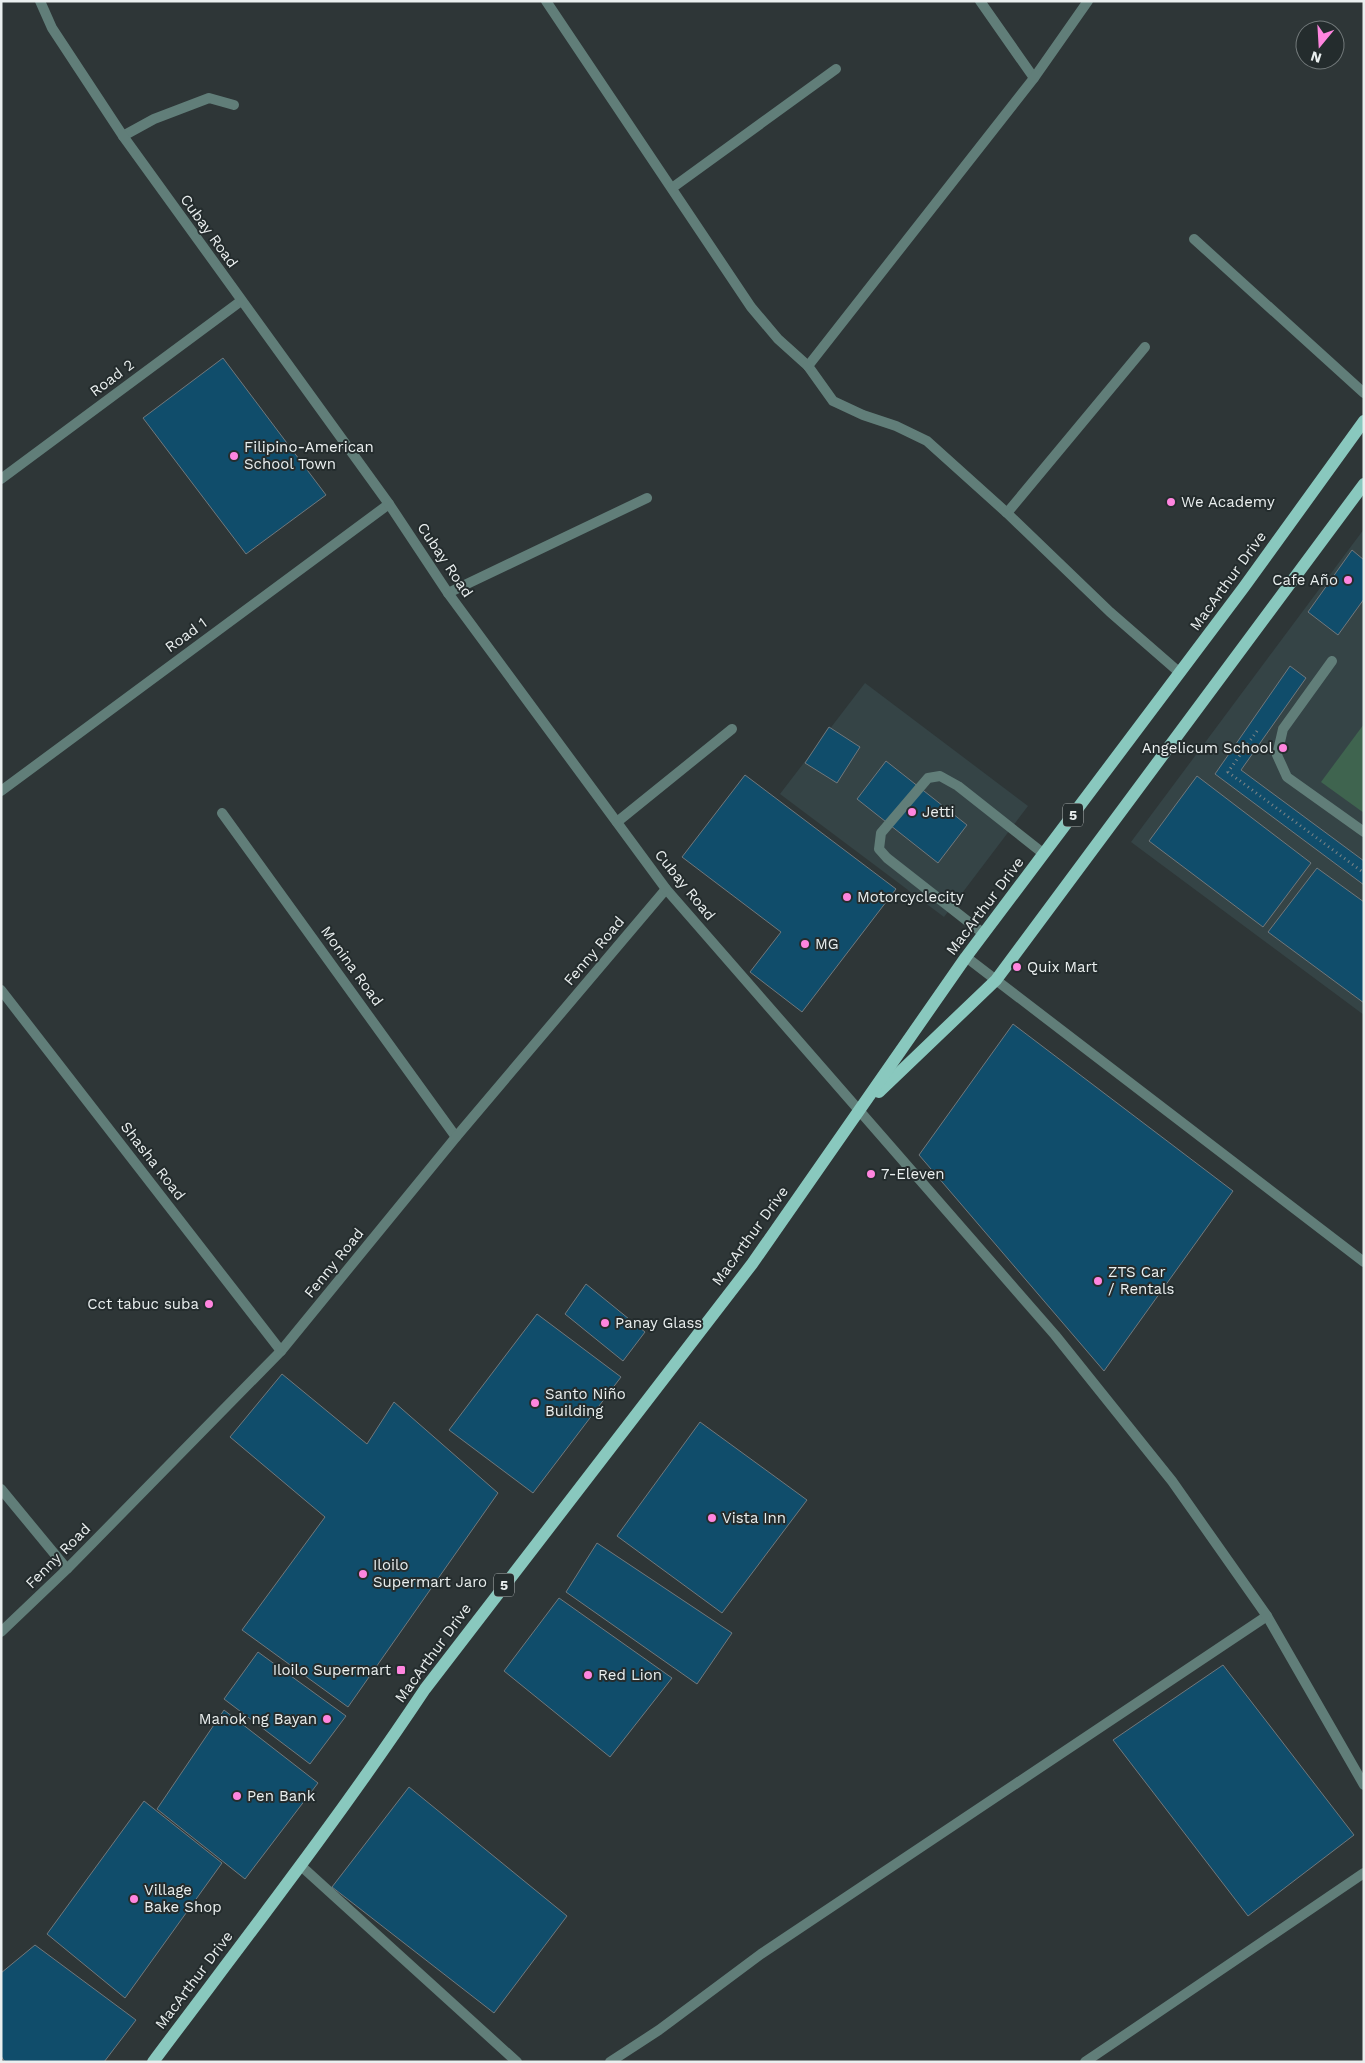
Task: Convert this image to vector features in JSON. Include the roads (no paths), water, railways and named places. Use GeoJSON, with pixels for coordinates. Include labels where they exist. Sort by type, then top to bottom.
{"type":"FeatureCollection","features":[{"type":"Feature","properties":{"kind":"main road","name":"MacArthur Drive"},"geometry":{"type":"LineString","coordinates":[[153,2062],[300,1865],[425,1689],[656,1386],[752,1264],[966,958],[1180,673],[1364,421]]}},
{"type":"Feature","properties":{"kind":"main road"},"geometry":{"type":"LineString","coordinates":[[859,1111],[996,980],[1364,484]]}},
{"type":"Feature","properties":{"kind":"street","name":"Cubay Road"},"geometry":{"type":"LineString","coordinates":[[40,1],[52,28],[123,136],[389,504],[448,593],[666,889],[1055,1335],[1172,1481],[1267,1616],[1364,1785]]}},
{"type":"Feature","properties":{"kind":"street"},"geometry":{"type":"LineString","coordinates":[[546,1],[751,307],[778,339],[808,366],[834,401],[863,415],[896,426],[927,442],[1006,513],[1110,612],[1180,673]]}},
{"type":"Feature","properties":{"kind":"street"},"geometry":{"type":"LineString","coordinates":[[980,1],[1034,78]]}},
{"type":"Feature","properties":{"kind":"street"},"geometry":{"type":"LineString","coordinates":[[808,366],[1034,78],[1088,1]]}},
{"type":"Feature","properties":{"kind":"street"},"geometry":{"type":"LineString","coordinates":[[672,188],[836,69]]}},
{"type":"Feature","properties":{"kind":"street"},"geometry":{"type":"LineString","coordinates":[[123,136],[154,119],[209,98],[234,105]]}},
{"type":"Feature","properties":{"kind":"street"},"geometry":{"type":"LineString","coordinates":[[1194,239],[1364,393]]}},
{"type":"Feature","properties":{"kind":"street","name":"Road 2"},"geometry":{"type":"LineString","coordinates":[[1,479],[241,300]]}},
{"type":"Feature","properties":{"kind":"street"},"geometry":{"type":"LineString","coordinates":[[1006,513],[1145,347]]}},
{"type":"Feature","properties":{"kind":"street"},"geometry":{"type":"LineString","coordinates":[[448,593],[647,498]]}},
{"type":"Feature","properties":{"kind":"street","name":"Road 1"},"geometry":{"type":"LineString","coordinates":[[1,791],[389,504]]}},
{"type":"Feature","properties":{"kind":"street"},"geometry":{"type":"LineString","coordinates":[[1332,661],[1283,729],[1277,755],[1287,776],[1364,832]]}},
{"type":"Feature","properties":{"kind":"street"},"geometry":{"type":"LineString","coordinates":[[617,822],[732,729]]}},
{"type":"Feature","properties":{"kind":"street"},"geometry":{"type":"LineString","coordinates":[[984,934],[887,858],[879,849],[882,833],[928,778],[940,776],[958,786],[1044,854]]}},
{"type":"Feature","properties":{"kind":"street","name":"Monina Road"},"geometry":{"type":"LineString","coordinates":[[222,813],[456,1137]]}},
{"type":"Feature","properties":{"kind":"street","name":"Fenny Road"},"geometry":{"type":"LineString","coordinates":[[1,1632],[67,1569],[281,1351],[456,1137],[666,889]]}},
{"type":"Feature","properties":{"kind":"street"},"geometry":{"type":"LineString","coordinates":[[966,958],[1364,1262]]}},
{"type":"Feature","properties":{"kind":"street","name":"Shasha Road"},"geometry":{"type":"LineString","coordinates":[[1,990],[281,1351]]}},
{"type":"Feature","properties":{"kind":"street"},"geometry":{"type":"LineString","coordinates":[[1,1489],[67,1569]]}},
{"type":"Feature","properties":{"kind":"street"},"geometry":{"type":"LineString","coordinates":[[610,2062],[659,2030],[761,1954],[1267,1616]]}},
{"type":"Feature","properties":{"kind":"street"},"geometry":{"type":"LineString","coordinates":[[300,1865],[517,2062]]}},
{"type":"Feature","properties":{"kind":"street"},"geometry":{"type":"LineString","coordinates":[[1085,2062],[1364,1873]]}},
{"type":"Feature","properties":{"kind":"place","name":"Filipino-American School Town"},"geometry":{"type":"Point","coordinates":[234,456]}},
{"type":"Feature","properties":{"kind":"place","name":"We Academy"},"geometry":{"type":"Point","coordinates":[1171,502]}},
{"type":"Feature","properties":{"kind":"place","name":"Cafe Año"},"geometry":{"type":"Point","coordinates":[1348,580]}},
{"type":"Feature","properties":{"kind":"place","name":"Angelicum School"},"geometry":{"type":"Point","coordinates":[1283,748]}},
{"type":"Feature","properties":{"kind":"place","name":"Jetti"},"geometry":{"type":"Point","coordinates":[912,812]}},
{"type":"Feature","properties":{"kind":"place","name":"Motorcyclecity"},"geometry":{"type":"Point","coordinates":[847,897]}},
{"type":"Feature","properties":{"kind":"place","name":"MG"},"geometry":{"type":"Point","coordinates":[805,944]}},
{"type":"Feature","properties":{"kind":"place","name":"Quix Mart"},"geometry":{"type":"Point","coordinates":[1017,967]}},
{"type":"Feature","properties":{"kind":"place","name":"7-Eleven"},"geometry":{"type":"Point","coordinates":[871,1174]}},
{"type":"Feature","properties":{"kind":"place","name":"ZTS Car / Rentals"},"geometry":{"type":"Point","coordinates":[1098,1281]}},
{"type":"Feature","properties":{"kind":"place","name":"Cct tabuc suba"},"geometry":{"type":"Point","coordinates":[209,1304]}},
{"type":"Feature","properties":{"kind":"place","name":"Panay Glass"},"geometry":{"type":"Point","coordinates":[605,1323]}},
{"type":"Feature","properties":{"kind":"place","name":"Santo Niño Building"},"geometry":{"type":"Point","coordinates":[535,1403]}},
{"type":"Feature","properties":{"kind":"place","name":"Vista Inn"},"geometry":{"type":"Point","coordinates":[712,1518]}},
{"type":"Feature","properties":{"kind":"place","name":"Iloilo Supermart Jaro"},"geometry":{"type":"Point","coordinates":[363,1574]}},
{"type":"Feature","properties":{"kind":"place","name":"Iloilo Supermart"},"geometry":{"type":"Point","coordinates":[401,1670]}},
{"type":"Feature","properties":{"kind":"place","name":"Red Lion"},"geometry":{"type":"Point","coordinates":[588,1675]}},
{"type":"Feature","properties":{"kind":"place","name":"Manok ng Bayan"},"geometry":{"type":"Point","coordinates":[327,1719]}},
{"type":"Feature","properties":{"kind":"place","name":"Pen Bank"},"geometry":{"type":"Point","coordinates":[237,1796]}},
{"type":"Feature","properties":{"kind":"place","name":"Village Bake Shop"},"geometry":{"type":"Point","coordinates":[134,1899]}}]}
